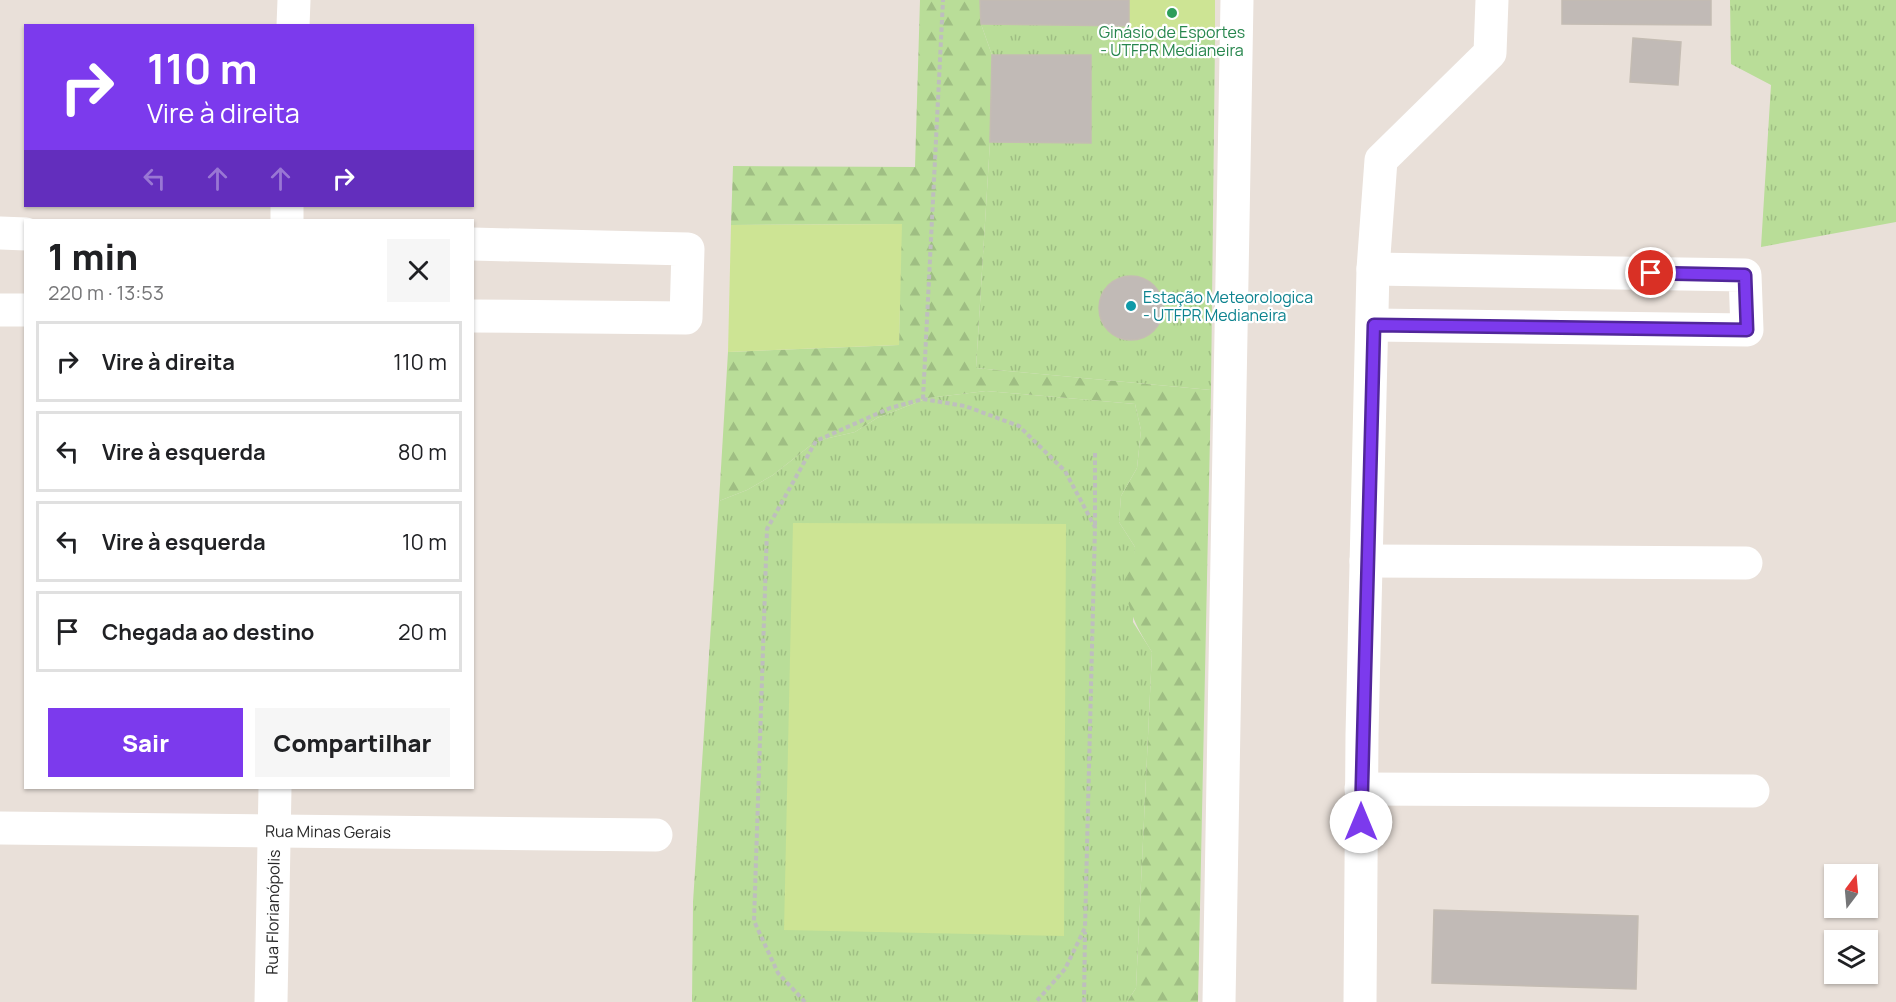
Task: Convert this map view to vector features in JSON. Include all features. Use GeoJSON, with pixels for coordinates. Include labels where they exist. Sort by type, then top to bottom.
{"type":"FeatureCollection","features":[{"type":"Feature","properties":{"kind":"street"},"geometry":{"type":"LineString","coordinates":[[293,24],[294,0]]}},
{"type":"Feature","properties":{"kind":"street"},"geometry":{"type":"LineString","coordinates":[[1220,1002],[1237,0]]}},
{"type":"Feature","properties":{"kind":"street"},"geometry":{"type":"LineString","coordinates":[[1360,1002],[1361,789],[1374,325],[1373,269],[1381,160],[1490,53],[1492,0]]}},
{"type":"Feature","properties":{"kind":"street"},"geometry":{"type":"LineString","coordinates":[[0,233],[24,234]]}},
{"type":"Feature","properties":{"kind":"street"},"geometry":{"type":"LineString","coordinates":[[474,244],[688,249],[686,318],[474,316]]}},
{"type":"Feature","properties":{"kind":"street"},"geometry":{"type":"LineString","coordinates":[[1373,269],[1745,275],[1747,330],[1374,325]]}},
{"type":"Feature","properties":{"kind":"street"},"geometry":{"type":"LineString","coordinates":[[0,310],[24,310]]}},
{"type":"Feature","properties":{"kind":"street"},"geometry":{"type":"LineString","coordinates":[[1366,561],[1746,563]]}},
{"type":"Feature","properties":{"kind":"street","name":"Rua Florianópolis"},"geometry":{"type":"LineString","coordinates":[[271,1002],[275,789]]}},
{"type":"Feature","properties":{"kind":"street"},"geometry":{"type":"LineString","coordinates":[[1361,789],[1753,791]]}},
{"type":"Feature","properties":{"kind":"street","name":"Rua Minas Gerais"},"geometry":{"type":"LineString","coordinates":[[0,828],[656,835]]}},
{"type":"Feature","properties":{"kind":"path"},"geometry":{"type":"LineString","coordinates":[[923,399],[944,0]]}},
{"type":"Feature","properties":{"kind":"path"},"geometry":{"type":"LineString","coordinates":[[805,1002],[778,973],[753,921],[767,529],[816,441],[890,408],[923,399],[965,406],[1019,426],[1065,471],[1095,527]]}},
{"type":"Feature","properties":{"kind":"path"},"geometry":{"type":"LineString","coordinates":[[1084,1002],[1095,453]]}},
{"type":"Feature","properties":{"kind":"path"},"geometry":{"type":"LineString","coordinates":[[1036,1002],[1065,969],[1085,928]]}},
{"type":"Feature","properties":{"kind":"green space"},"geometry":{"type":"Polygon","coordinates":[[[920,0],[980,0],[981,24],[992,55],[990,142],[976,368],[1211,390],[1198,1002],[1127,1002],[1136,988],[1152,652],[1140,632],[1128,603],[1124,570],[1133,561],[1135,547],[1119,522],[1121,496],[1137,468],[1141,430],[1135,404],[986,391],[928,398],[877,418],[855,432],[816,441],[773,475],[747,490],[719,501],[728,352],[899,345],[901,224],[731,225],[733,166],[915,167],[920,0]]]}},
{"type":"Feature","properties":{"kind":"green space","name":"Ginásio de Esportes - UTFPR Medianeira"},"geometry":{"type":"Polygon","coordinates":[[[1129,0],[1215,0],[1215,40],[1129,36],[1129,0]]]}},
{"type":"Feature","properties":{"kind":"green space"},"geometry":{"type":"Polygon","coordinates":[[[1730,0],[1896,0],[1896,222],[1761,247],[1771,85],[1731,64],[1730,0]]]}},
{"type":"Feature","properties":{"kind":"green space"},"geometry":{"type":"Polygon","coordinates":[[[981,24],[1129,26],[1129,36],[1215,40],[1211,390],[976,368],[990,142],[1091,143],[1091,55],[992,55],[981,24]]]}},
{"type":"Feature","properties":{"kind":"green space"},"geometry":{"type":"Polygon","coordinates":[[[902,224],[899,345],[728,352],[731,225],[902,224]]]}},
{"type":"Feature","properties":{"kind":"green space"},"geometry":{"type":"Polygon","coordinates":[[[986,391],[1135,404],[1141,430],[1137,468],[1121,496],[1119,522],[1135,547],[1133,622],[1152,652],[1136,988],[1127,1002],[692,1002],[693,902],[719,501],[747,490],[773,475],[816,441],[855,432],[877,418],[928,398],[986,391]]]}},
{"type":"Feature","properties":{"kind":"green space"},"geometry":{"type":"Polygon","coordinates":[[[793,523],[1066,524],[1064,936],[784,930],[793,523]]]}},
{"type":"Feature","properties":{"kind":"building"},"geometry":{"type":"Polygon","coordinates":[[[980,0],[1129,0],[1129,26],[981,24],[980,0]]]}},
{"type":"Feature","properties":{"kind":"building"},"geometry":{"type":"Polygon","coordinates":[[[1562,0],[1711,0],[1711,25],[1562,24],[1562,0]]]}},
{"type":"Feature","properties":{"kind":"building"},"geometry":{"type":"Polygon","coordinates":[[[1633,38],[1681,42],[1678,85],[1630,82],[1633,38]]]}},
{"type":"Feature","properties":{"kind":"building"},"geometry":{"type":"Polygon","coordinates":[[[992,55],[1091,55],[1091,143],[990,142],[992,55]]]}},
{"type":"Feature","properties":{"kind":"building","name":"Estação Meteorologica - UTFPR Medianeira"},"geometry":{"type":"Polygon","coordinates":[[[1131,276],[1149,282],[1157,290],[1163,308],[1157,326],[1149,334],[1131,340],[1113,334],[1105,326],[1099,308],[1105,290],[1113,282],[1131,276]]]}},
{"type":"Feature","properties":{"kind":"building"},"geometry":{"type":"Polygon","coordinates":[[[1434,910],[1638,916],[1636,989],[1432,983],[1434,910]]]}},
{"type":"Feature","properties":{"kind":"place","name":"Ginásio de Esportes - UTFPR Medianeira"},"geometry":{"type":"Point","coordinates":[1172,13]}},
{"type":"Feature","properties":{"kind":"place","name":"Estação Meteorologica - UTFPR Medianeira"},"geometry":{"type":"Point","coordinates":[1131,306]}},
{"type":"Feature","properties":{"kind":"route"},"geometry":{"type":"LineString","coordinates":[[1361,822],[1365,593],[1374,325],[1747,330],[1745,275],[1651,273]]}}]}
